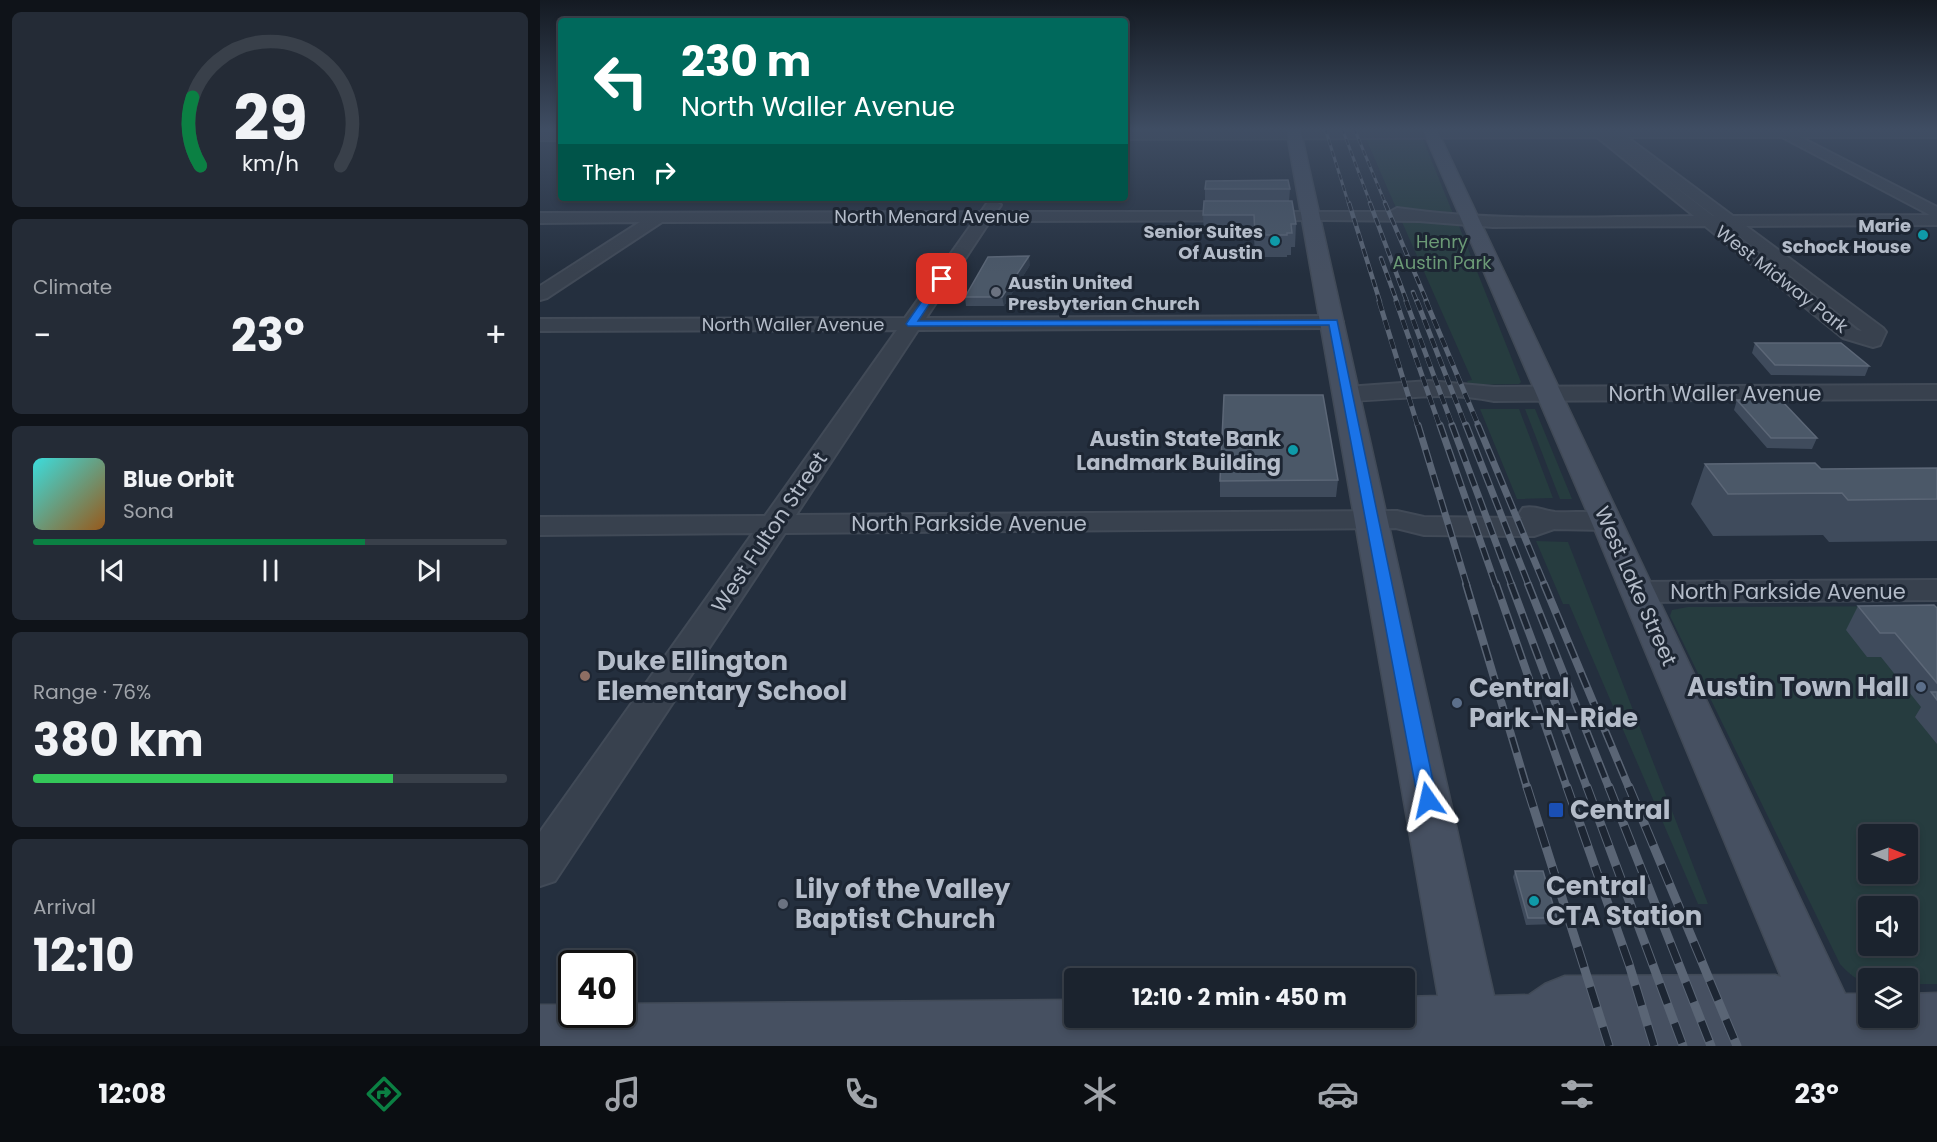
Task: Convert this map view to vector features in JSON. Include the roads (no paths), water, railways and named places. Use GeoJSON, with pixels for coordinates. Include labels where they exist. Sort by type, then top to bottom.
{"type":"FeatureCollection","features":[{"type":"Feature","properties":{"kind":"street"},"geometry":{"type":"LineString","coordinates":[[1309,177],[1318,215],[1333,322],[1357,394],[1384,520],[1474,1035]]}},
{"type":"Feature","properties":{"kind":"street","name":"West Lake Street"},"geometry":{"type":"LineString","coordinates":[[1451,177],[1639,592],[1833,1034]]}},
{"type":"Feature","properties":{"kind":"street","name":"West Midway Park"},"geometry":{"type":"LineString","coordinates":[[1658,177],[1850,334],[1873,341],[1876,332],[1668,177]]}},
{"type":"Feature","properties":{"kind":"street"},"geometry":{"type":"LineString","coordinates":[[1868,177],[1937,213]]}},
{"type":"Feature","properties":{"kind":"street"},"geometry":{"type":"LineString","coordinates":[[540,294],[660,211],[675,213],[691,204]]}},
{"type":"Feature","properties":{"kind":"street","name":"North Menard Avenue"},"geometry":{"type":"LineString","coordinates":[[540,218],[660,211],[991,207],[1415,217],[1471,221],[1937,220]]}},
{"type":"Feature","properties":{"kind":"street","name":"West Fulton Street"},"geometry":{"type":"LineString","coordinates":[[540,867],[991,207]]}},
{"type":"Feature","properties":{"kind":"street"},"geometry":{"type":"LineString","coordinates":[[1795,290],[1821,290]]}},
{"type":"Feature","properties":{"kind":"street","name":"North Waller Avenue"},"geometry":{"type":"LineString","coordinates":[[540,325],[1333,322]]}},
{"type":"Feature","properties":{"kind":"street","name":"North Waller Avenue"},"geometry":{"type":"LineString","coordinates":[[1357,394],[1392,399],[1479,399],[1494,394],[1937,392]]}},
{"type":"Feature","properties":{"kind":"street","name":"North Parkside Avenue"},"geometry":{"type":"LineString","coordinates":[[540,526],[1384,520],[1424,526],[1534,527],[1549,520],[1607,521]]}},
{"type":"Feature","properties":{"kind":"street","name":"North Parkside Avenue"},"geometry":{"type":"LineString","coordinates":[[1639,592],[1937,590]]}},
{"type":"Feature","properties":{"kind":"street"},"geometry":{"type":"LineString","coordinates":[[540,1034],[1474,1035],[1537,1024],[1573,1043],[1585,1043],[1794,1041],[1833,1034],[1937,1022]]}},
{"type":"Feature","properties":{"kind":"railway"},"geometry":{"type":"LineString","coordinates":[[1340,177],[1349,205]]}},
{"type":"Feature","properties":{"kind":"railway"},"geometry":{"type":"LineString","coordinates":[[1360,177],[1371,205]]}},
{"type":"Feature","properties":{"kind":"railway"},"geometry":{"type":"LineString","coordinates":[[1374,177],[1386,205]]}},
{"type":"Feature","properties":{"kind":"railway"},"geometry":{"type":"LineString","coordinates":[[1349,203],[1380,302]]}},
{"type":"Feature","properties":{"kind":"railway"},"geometry":{"type":"LineString","coordinates":[[1370,203],[1407,302]]}},
{"type":"Feature","properties":{"kind":"railway"},"geometry":{"type":"LineString","coordinates":[[1385,203],[1427,302]]}},
{"type":"Feature","properties":{"kind":"railway"},"geometry":{"type":"LineString","coordinates":[[1381,258],[1397,302]]}},
{"type":"Feature","properties":{"kind":"railway"},"geometry":{"type":"LineString","coordinates":[[1413,292],[1417,302]]}},
{"type":"Feature","properties":{"kind":"railway"},"geometry":{"type":"LineString","coordinates":[[1379,301],[1418,427]]}},
{"type":"Feature","properties":{"kind":"railway"},"geometry":{"type":"LineString","coordinates":[[1396,301],[1440,427]]}},
{"type":"Feature","properties":{"kind":"railway"},"geometry":{"type":"LineString","coordinates":[[1406,301],[1453,427]]}},
{"type":"Feature","properties":{"kind":"railway"},"geometry":{"type":"LineString","coordinates":[[1417,301],[1466,427]]}},
{"type":"Feature","properties":{"kind":"railway"},"geometry":{"type":"LineString","coordinates":[[1426,301],[1479,427]]}},
{"type":"Feature","properties":{"kind":"railway"},"geometry":{"type":"LineString","coordinates":[[1418,425],[1467,586]]}},
{"type":"Feature","properties":{"kind":"railway"},"geometry":{"type":"LineString","coordinates":[[1440,425],[1496,586]]}},
{"type":"Feature","properties":{"kind":"railway"},"geometry":{"type":"LineString","coordinates":[[1452,425],[1512,586]]}},
{"type":"Feature","properties":{"kind":"railway"},"geometry":{"type":"LineString","coordinates":[[1466,425],[1529,586]]}},
{"type":"Feature","properties":{"kind":"railway"},"geometry":{"type":"LineString","coordinates":[[1478,425],[1545,586]]}},
{"type":"Feature","properties":{"kind":"railway"},"geometry":{"type":"LineString","coordinates":[[1466,584],[1527,788]]}},
{"type":"Feature","properties":{"kind":"railway"},"geometry":{"type":"LineString","coordinates":[[1496,584],[1567,788]]}},
{"type":"Feature","properties":{"kind":"railway"},"geometry":{"type":"LineString","coordinates":[[1511,584],[1587,788]]}},
{"type":"Feature","properties":{"kind":"railway"},"geometry":{"type":"LineString","coordinates":[[1528,584],[1609,788]]}},
{"type":"Feature","properties":{"kind":"railway"},"geometry":{"type":"LineString","coordinates":[[1544,584],[1629,788]]}},
{"type":"Feature","properties":{"kind":"railway"},"geometry":{"type":"LineString","coordinates":[[1527,787],[1609,1046]]}},
{"type":"Feature","properties":{"kind":"railway"},"geometry":{"type":"LineString","coordinates":[[1567,787],[1629,964],[1654,1046]]}},
{"type":"Feature","properties":{"kind":"railway"},"geometry":{"type":"LineString","coordinates":[[1587,787],[1683,1046]]}},
{"type":"Feature","properties":{"kind":"railway"},"geometry":{"type":"LineString","coordinates":[[1609,787],[1711,1046]]}},
{"type":"Feature","properties":{"kind":"railway"},"geometry":{"type":"LineString","coordinates":[[1629,787],[1737,1046]]}},
{"type":"Feature","properties":{"kind":"place","name":"Marie Schock House"},"geometry":{"type":"Point","coordinates":[1923,235]}},
{"type":"Feature","properties":{"kind":"place","name":"Senior Suites Of Austin"},"geometry":{"type":"Point","coordinates":[1275,241]}},
{"type":"Feature","properties":{"kind":"place","name":"Austin United Presbyterian Church"},"geometry":{"type":"Point","coordinates":[996,292]}},
{"type":"Feature","properties":{"kind":"place","name":"Austin State Bank Landmark Building"},"geometry":{"type":"Point","coordinates":[1293,450]}},
{"type":"Feature","properties":{"kind":"place","name":"Duke Ellington Elementary School"},"geometry":{"type":"Point","coordinates":[585,676]}},
{"type":"Feature","properties":{"kind":"place","name":"Austin Town Hall"},"geometry":{"type":"Point","coordinates":[1921,687]}},
{"type":"Feature","properties":{"kind":"place","name":"Central Park-N-Ride"},"geometry":{"type":"Point","coordinates":[1457,703]}},
{"type":"Feature","properties":{"kind":"place","name":"Central"},"geometry":{"type":"Point","coordinates":[1556,810]}},
{"type":"Feature","properties":{"kind":"place","name":"Central CTA Station"},"geometry":{"type":"Point","coordinates":[1534,901]}},
{"type":"Feature","properties":{"kind":"place","name":"Lily of the Valley Baptist Church"},"geometry":{"type":"Point","coordinates":[783,904]}},
{"type":"Feature","properties":{"kind":"park label","name":"Henry Austin Park"},"geometry":{"type":"Point","coordinates":[1442,251]}}]}
